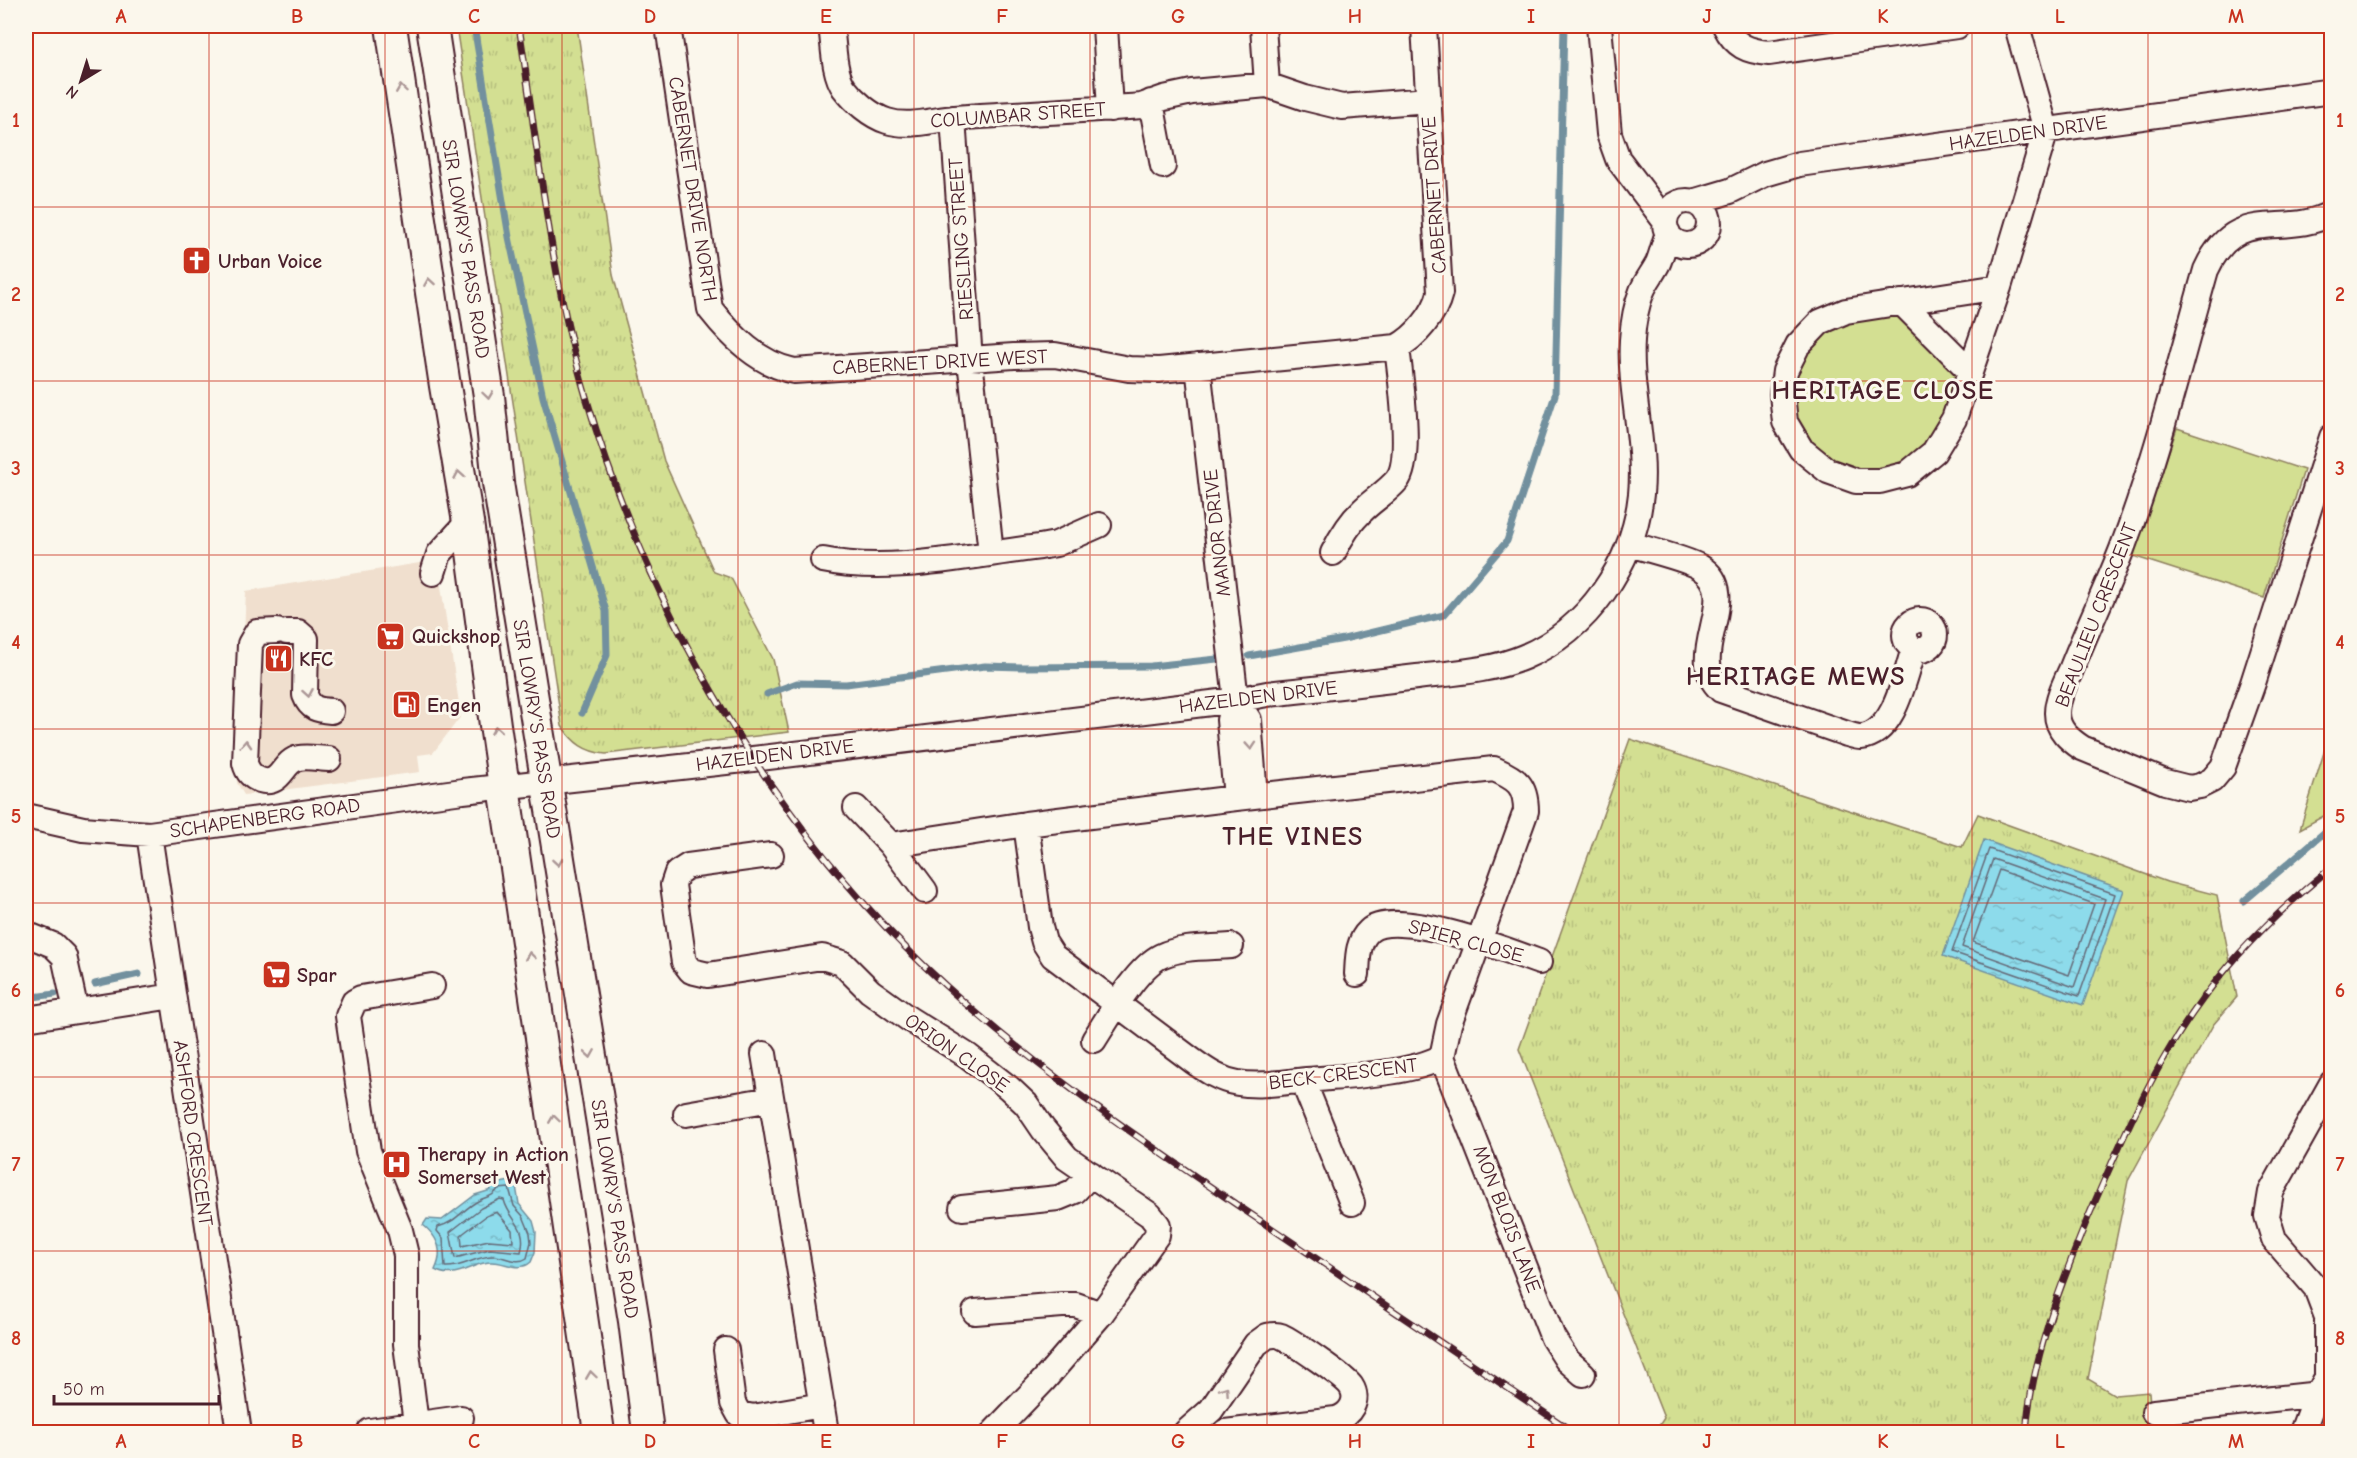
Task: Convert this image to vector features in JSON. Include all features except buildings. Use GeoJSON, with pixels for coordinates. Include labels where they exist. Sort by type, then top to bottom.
{"type":"FeatureCollection","features":[{"type":"Feature","properties":{"kind":"main road","name":"SIR LOWRY'S PASS ROAD"},"geometry":{"type":"LineString","coordinates":[[391,26],[445,386],[468,522],[599,1432]]}},
{"type":"Feature","properties":{"kind":"main road","name":"SIR LOWRY'S PASS ROAD"},"geometry":{"type":"LineString","coordinates":[[432,26],[489,396],[498,483],[633,1321],[648,1432]]}},
{"type":"Feature","properties":{"kind":"street","name":"CABERNET DRIVE NORTH"},"geometry":{"type":"LineString","coordinates":[[668,26],[710,309],[723,325],[769,364]]}},
{"type":"Feature","properties":{"kind":"street","name":"COLUMBAR STREET"},"geometry":{"type":"LineString","coordinates":[[831,26],[838,71],[843,86],[869,112],[885,121],[904,124],[953,118],[1141,106],[1192,92],[1267,85],[1342,107],[1428,100]]}},
{"type":"Feature","properties":{"kind":"street"},"geometry":{"type":"LineString","coordinates":[[1105,26],[1110,109]]}},
{"type":"Feature","properties":{"kind":"street"},"geometry":{"type":"LineString","coordinates":[[1263,26],[1267,85]]}},
{"type":"Feature","properties":{"kind":"street","name":"CABERNET DRIVE"},"geometry":{"type":"LineString","coordinates":[[1397,347],[1406,342],[1432,313],[1438,303],[1440,292],[1424,26]]}},
{"type":"Feature","properties":{"kind":"street"},"geometry":{"type":"LineString","coordinates":[[1599,26],[1610,134],[1618,159],[1631,179],[1677,221],[1706,213],[1708,221]]}},
{"type":"Feature","properties":{"kind":"street"},"geometry":{"type":"LineString","coordinates":[[1725,26],[1731,37],[1741,47],[1753,52],[1769,53],[1957,26]]}},
{"type":"Feature","properties":{"kind":"street"},"geometry":{"type":"LineString","coordinates":[[1999,287],[1845,311],[1820,322],[1798,345],[1785,371],[1782,394],[1785,422],[1801,449],[1828,471],[1856,481],[1880,481],[1907,474],[1935,452],[1954,419],[1999,287],[2046,130],[2017,26]]}},
{"type":"Feature","properties":{"kind":"street","name":"HAZELDEN DRIVE"},"geometry":{"type":"LineString","coordinates":[[506,788],[1469,671],[1525,657],[1564,633],[1594,605],[1617,570],[1629,544],[1637,519],[1641,493],[1641,465],[1632,371],[1632,339],[1642,290],[1677,221],[1765,174],[1799,164],[2331,91]]}},
{"type":"Feature","properties":{"kind":"street"},"geometry":{"type":"LineString","coordinates":[[1152,102],[1163,166]]}},
{"type":"Feature","properties":{"kind":"street","name":"RIESLING STREET"},"geometry":{"type":"LineString","coordinates":[[953,118],[970,360],[991,553]]}},
{"type":"Feature","properties":{"kind":"street","name":"HAZELDEN DRIVE"},"geometry":{"type":"LineString","coordinates":[[1677,221],[1697,242],[1708,230],[1708,221],[1730,191]]}},
{"type":"Feature","properties":{"kind":"street","name":"BEAULIEU CRESCENT"},"geometry":{"type":"LineString","coordinates":[[2331,213],[2319,220],[2257,226],[2227,238],[2215,251],[2206,270],[2169,411],[2144,488],[2112,575],[2084,636],[2060,697],[2056,714],[2063,733],[2071,741],[2082,748],[2189,788],[2212,780],[2223,767],[2256,672],[2331,437]]}},
{"type":"Feature","properties":{"kind":"street"},"geometry":{"type":"LineString","coordinates":[[1901,302],[1970,371]]}},
{"type":"Feature","properties":{"kind":"street"},"geometry":{"type":"LineString","coordinates":[[1333,553],[1346,528],[1362,510],[1386,492],[1402,473],[1405,447],[1397,347]]}},
{"type":"Feature","properties":{"kind":"street","name":"CABERNET DRIVE WEST"},"geometry":{"type":"LineString","coordinates":[[769,364],[794,371],[1056,355],[1129,369],[1159,370],[1397,347]]}},
{"type":"Feature","properties":{"kind":"street","name":"MANOR DRIVE"},"geometry":{"type":"LineString","coordinates":[[1198,366],[1236,700]]}},
{"type":"Feature","properties":{"kind":"street"},"geometry":{"type":"LineString","coordinates":[[433,573],[439,554],[468,522]]}},
{"type":"Feature","properties":{"kind":"street"},"geometry":{"type":"LineString","coordinates":[[824,560],[846,564],[888,566],[991,553],[1056,544],[1099,525]]}},
{"type":"Feature","properties":{"kind":"street"},"geometry":{"type":"LineString","coordinates":[[1629,544],[1700,566],[1712,577],[1717,587],[1718,600],[1707,655],[1707,670],[1712,682],[1721,690],[1861,737],[1876,731],[1888,720],[1914,649]]}},
{"type":"Feature","properties":{"kind":"street"},"geometry":{"type":"LineString","coordinates":[[328,759],[298,758],[278,778],[271,781],[256,779],[247,769],[245,763],[251,640],[261,631],[298,632],[306,639],[305,695],[318,710],[332,711]]}},
{"type":"Feature","properties":{"kind":"street"},"geometry":{"type":"LineString","coordinates":[[1236,700],[1229,720],[1246,797]]}},
{"type":"Feature","properties":{"kind":"street","name":"BECK CRESCENT"},"geometry":{"type":"LineString","coordinates":[[1494,769],[1509,776],[1522,786],[1526,800],[1526,812],[1449,1024],[1442,1057],[1428,1064],[1414,1067],[1260,1085],[1237,1083],[1212,1075],[1053,956],[1044,942],[1040,927],[1026,824],[1494,769]]}},
{"type":"Feature","properties":{"kind":"street","name":"SCHAPENBERG ROAD"},"geometry":{"type":"LineString","coordinates":[[26,816],[83,829],[149,834],[463,791],[506,788]]}},
{"type":"Feature","properties":{"kind":"street"},"geometry":{"type":"LineString","coordinates":[[856,808],[891,845],[925,891]]}},
{"type":"Feature","properties":{"kind":"street"},"geometry":{"type":"LineString","coordinates":[[891,845],[1026,824]]}},
{"type":"Feature","properties":{"kind":"street","name":"ASHFORD CRESCENT"},"geometry":{"type":"LineString","coordinates":[[149,834],[239,1432]]}},
{"type":"Feature","properties":{"kind":"street","name":"ORION CLOSE"},"geometry":{"type":"LineString","coordinates":[[771,855],[688,866],[677,873],[673,885],[683,956],[684,962],[691,971],[702,975],[822,957],[837,961],[847,967],[870,991],[968,1056],[1008,1088],[1026,1104],[1067,1158],[1155,1219],[1157,1235],[1101,1314],[1044,1380],[994,1432]]}},
{"type":"Feature","properties":{"kind":"street","name":"SPIER CLOSE"},"geometry":{"type":"LineString","coordinates":[[1357,974],[1359,948],[1369,931],[1379,924],[1417,924],[1478,940],[1539,962]]}},
{"type":"Feature","properties":{"kind":"street"},"geometry":{"type":"LineString","coordinates":[[26,934],[53,945],[64,956],[76,1011]]}},
{"type":"Feature","properties":{"kind":"street"},"geometry":{"type":"LineString","coordinates":[[1094,1040],[1145,968],[1161,956],[1180,950],[1231,946]]}},
{"type":"Feature","properties":{"kind":"street"},"geometry":{"type":"LineString","coordinates":[[416,1428],[406,1344],[406,1255],[400,1230],[368,1151],[348,1016],[354,1002],[361,998],[432,986]]}},
{"type":"Feature","properties":{"kind":"street"},"geometry":{"type":"LineString","coordinates":[[26,1019],[173,996]]}},
{"type":"Feature","properties":{"kind":"street"},"geometry":{"type":"LineString","coordinates":[[764,1054],[826,1432]]}},
{"type":"Feature","properties":{"kind":"street","name":"MON BLOIS LANE"},"geometry":{"type":"LineString","coordinates":[[1442,1057],[1553,1338],[1567,1360],[1583,1374]]}},
{"type":"Feature","properties":{"kind":"street"},"geometry":{"type":"LineString","coordinates":[[1303,1081],[1352,1203]]}},
{"type":"Feature","properties":{"kind":"street"},"geometry":{"type":"LineString","coordinates":[[2302,1432],[2325,1394],[2327,1317],[2316,1288],[2274,1239],[2267,1216],[2271,1192],[2331,1083]]}},
{"type":"Feature","properties":{"kind":"street"},"geometry":{"type":"LineString","coordinates":[[686,1114],[771,1099]]}},
{"type":"Feature","properties":{"kind":"street"},"geometry":{"type":"LineString","coordinates":[[962,1208],[1058,1198],[1075,1191],[1091,1174]]}},
{"type":"Feature","properties":{"kind":"street"},"geometry":{"type":"LineString","coordinates":[[975,1312],[1076,1305],[1101,1314]]}},
{"type":"Feature","properties":{"kind":"street"},"geometry":{"type":"LineString","coordinates":[[1186,1432],[1211,1410],[1256,1344],[1267,1336],[1281,1336],[1346,1381],[1354,1392],[1353,1407],[1343,1417],[1225,1432]]}},
{"type":"Feature","properties":{"kind":"street"},"geometry":{"type":"LineString","coordinates":[[726,1350],[733,1403],[739,1414],[753,1417],[822,1405]]}},
{"type":"Feature","properties":{"kind":"street"},"geometry":{"type":"LineString","coordinates":[[2154,1412],[2325,1394]]}},
{"type":"Feature","properties":{"kind":"street"},"geometry":{"type":"LineString","coordinates":[[370,1431],[416,1428],[461,1418]]}},
{"type":"Feature","properties":{"kind":"shaded area"},"geometry":{"type":"Polygon","coordinates":[[[426,562],[440,580],[461,716],[433,753],[418,755],[420,772],[244,795],[237,783],[246,591],[426,562]]]}},
{"type":"Feature","properties":{"kind":"green space"},"geometry":{"type":"Polygon","coordinates":[[[456,26],[577,26],[613,275],[664,461],[714,572],[731,578],[773,659],[789,732],[606,754],[580,746],[562,726],[456,26]]]}},
{"type":"Feature","properties":{"kind":"green space"},"geometry":{"type":"Polygon","coordinates":[[[1893,296],[1963,368],[1936,445],[1905,471],[1860,479],[1795,443],[1782,365],[1800,332],[1893,296]]]}},
{"type":"Feature","properties":{"kind":"green space"},"geometry":{"type":"Polygon","coordinates":[[[2177,428],[2304,470],[2264,598],[2133,556],[2177,428]]]}},
{"type":"Feature","properties":{"kind":"green space"},"geometry":{"type":"Polygon","coordinates":[[[2331,730],[2331,812],[2300,829],[2331,730]]]}},
{"type":"Feature","properties":{"kind":"green space"},"geometry":{"type":"Polygon","coordinates":[[[1630,739],[1962,847],[1978,814],[2167,882],[2217,895],[2237,997],[2213,1025],[2128,1181],[2088,1379],[2115,1395],[2149,1392],[2152,1427],[2150,1432],[1655,1432],[1664,1418],[1519,1049],[1630,739]]]}},
{"type":"Feature","properties":{"kind":"water"},"geometry":{"type":"Polygon","coordinates":[[[1984,840],[2124,890],[2083,1005],[1943,956],[1984,840]]]}},
{"type":"Feature","properties":{"kind":"water"},"geometry":{"type":"Polygon","coordinates":[[[515,1180],[519,1204],[533,1221],[536,1232],[535,1252],[531,1262],[517,1267],[496,1262],[483,1263],[449,1274],[435,1270],[439,1251],[436,1240],[423,1225],[427,1219],[442,1220],[475,1195],[491,1190],[490,1185],[515,1180]]]}},
{"type":"Feature","properties":{"kind":"waterway"},"geometry":{"type":"LineString","coordinates":[[474,26],[509,237],[543,397],[606,611],[607,655],[582,713]]}},
{"type":"Feature","properties":{"kind":"waterway"},"geometry":{"type":"LineString","coordinates":[[1249,656],[1344,639],[1444,615],[1507,541],[1555,395],[1564,26]]}},
{"type":"Feature","properties":{"kind":"waterway"},"geometry":{"type":"LineString","coordinates":[[767,694],[797,683],[846,684],[985,666],[1151,666],[1217,659]]}},
{"type":"Feature","properties":{"kind":"waterway"},"geometry":{"type":"LineString","coordinates":[[2244,901],[2332,826]]}},
{"type":"Feature","properties":{"kind":"waterway"},"geometry":{"type":"LineString","coordinates":[[95,984],[139,974]]}},
{"type":"Feature","properties":{"kind":"waterway"},"geometry":{"type":"LineString","coordinates":[[26,998],[55,994]]}},
{"type":"Feature","properties":{"kind":"railway"},"geometry":{"type":"LineString","coordinates":[[519,26],[547,214],[564,308],[587,400],[612,475],[641,549],[675,622],[713,694],[756,762],[802,828],[852,890],[906,948],[945,985],[1026,1054],[1155,1149],[1573,1432]]}},
{"type":"Feature","properties":{"kind":"railway"},"geometry":{"type":"LineString","coordinates":[[2026,1432],[2034,1377],[2057,1298],[2099,1193],[2149,1086],[2178,1035],[2224,971],[2294,899],[2332,867]]}},
{"type":"Feature","properties":{"kind":"place","name":"Urban Voice"},"geometry":{"type":"Point","coordinates":[197,261]}},
{"type":"Feature","properties":{"kind":"place","name":"Quickshop"},"geometry":{"type":"Point","coordinates":[391,636]}},
{"type":"Feature","properties":{"kind":"place","name":"KFC"},"geometry":{"type":"Point","coordinates":[278,659]}},
{"type":"Feature","properties":{"kind":"place","name":"Engen"},"geometry":{"type":"Point","coordinates":[406,705]}},
{"type":"Feature","properties":{"kind":"place","name":"Spar"},"geometry":{"type":"Point","coordinates":[276,975]}},
{"type":"Feature","properties":{"kind":"place","name":"Therapy in Action Somerset West"},"geometry":{"type":"Point","coordinates":[397,1165]}},
{"type":"Feature","properties":{"kind":"district","name":"HERITAGE CLOSE"},"geometry":{"type":"Point","coordinates":[1883,391]}},
{"type":"Feature","properties":{"kind":"district","name":"HERITAGE MEWS"},"geometry":{"type":"Point","coordinates":[1796,677]}},
{"type":"Feature","properties":{"kind":"district","name":"THE VINES"},"geometry":{"type":"Point","coordinates":[1293,837]}}]}
